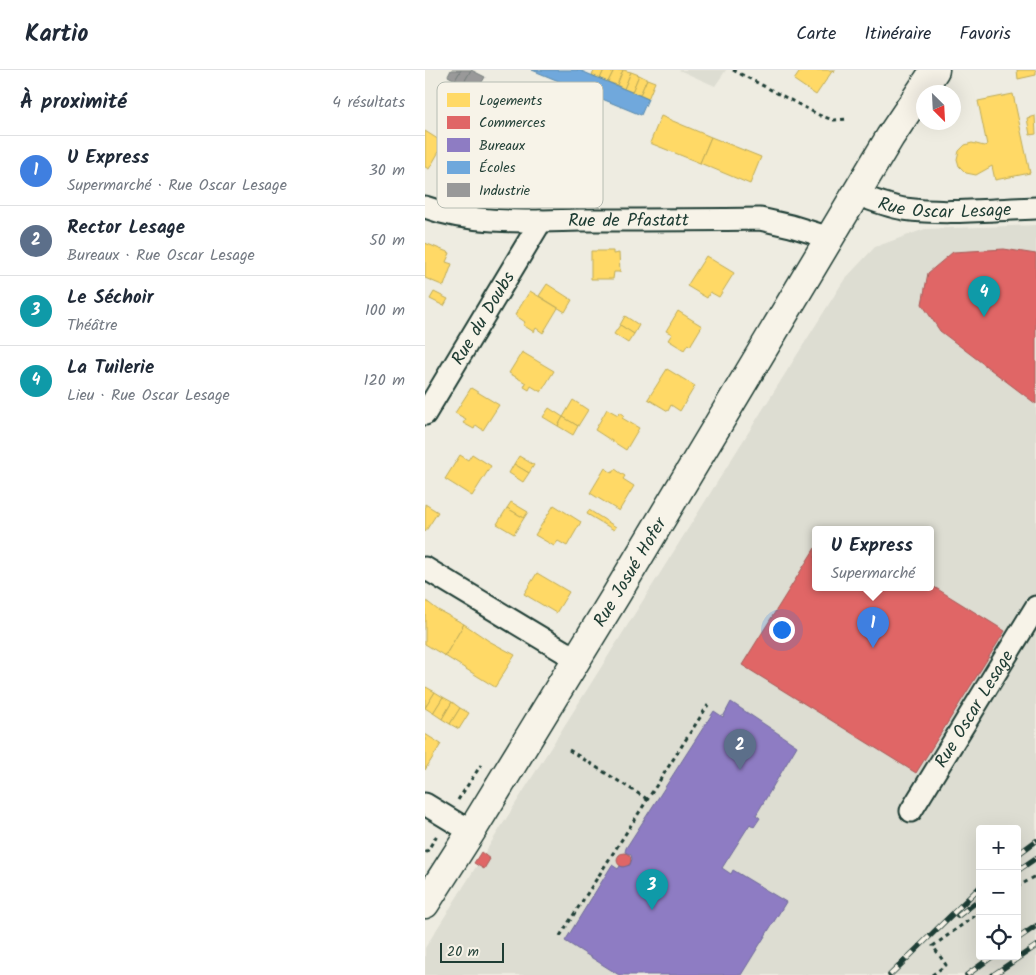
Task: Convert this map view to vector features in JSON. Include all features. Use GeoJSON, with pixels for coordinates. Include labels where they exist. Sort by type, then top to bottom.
{"type":"FeatureCollection","features":[{"type":"Feature","properties":{"kind":"main road","name":"Rue Josué Hofer"},"geometry":{"type":"LineString","coordinates":[[425,904],[576,660],[890,137],[935,70]]}},
{"type":"Feature","properties":{"kind":"street","name":"Rue Oscar Lesage"},"geometry":{"type":"LineString","coordinates":[[856,194],[876,202],[928,211],[1036,208]]}},
{"type":"Feature","properties":{"kind":"street","name":"Rue de Pfastatt"},"geometry":{"type":"LineString","coordinates":[[425,207],[479,220],[760,219],[830,238]]}},
{"type":"Feature","properties":{"kind":"street","name":"Rue du Doubs"},"geometry":{"type":"LineString","coordinates":[[425,414],[541,221]]}},
{"type":"Feature","properties":{"kind":"street"},"geometry":{"type":"LineString","coordinates":[[425,568],[576,660]]}},
{"type":"Feature","properties":{"kind":"street","name":"Rue Oscar Lesage"},"geometry":{"type":"LineString","coordinates":[[911,811],[1036,607]]}},
{"type":"Feature","properties":{"kind":"street"},"geometry":{"type":"LineString","coordinates":[[425,804],[471,832]]}},
{"type":"Feature","properties":{"kind":"path"},"geometry":{"type":"LineString","coordinates":[[733,70],[821,116],[834,120],[849,118]]}},
{"type":"Feature","properties":{"kind":"path"},"geometry":{"type":"LineString","coordinates":[[560,936],[707,705]]}},
{"type":"Feature","properties":{"kind":"path"},"geometry":{"type":"LineString","coordinates":[[569,750],[647,799]]}},
{"type":"Feature","properties":{"kind":"path"},"geometry":{"type":"LineString","coordinates":[[1021,885],[1036,876]]}},
{"type":"Feature","properties":{"kind":"path"},"geometry":{"type":"LineString","coordinates":[[932,975],[946,965],[933,946],[976,915]]}},
{"type":"Feature","properties":{"kind":"shaded area"},"geometry":{"type":"Polygon","coordinates":[[[679,70],[726,70],[715,86],[679,70]]]}},
{"type":"Feature","properties":{"kind":"shaded area"},"geometry":{"type":"Polygon","coordinates":[[[1036,225],[1036,975],[425,975],[425,948],[844,280],[875,247],[925,229],[1036,225]]]}},
{"type":"Feature","properties":{"kind":"building: Logements"},"geometry":{"type":"Polygon","coordinates":[[[595,70],[604,70],[600,79],[592,75],[595,70]]]}},
{"type":"Feature","properties":{"kind":"building: Logements"},"geometry":{"type":"Polygon","coordinates":[[[604,70],[614,70],[608,82],[600,79],[604,70]]]}},
{"type":"Feature","properties":{"kind":"building: Logements"},"geometry":{"type":"Polygon","coordinates":[[[614,70],[623,70],[617,85],[608,82],[614,70]]]}},
{"type":"Feature","properties":{"kind":"building: Logements"},"geometry":{"type":"Polygon","coordinates":[[[623,70],[631,72],[624,89],[617,85],[623,70]]]}},
{"type":"Feature","properties":{"kind":"building: Logements"},"geometry":{"type":"Polygon","coordinates":[[[801,70],[833,70],[816,95],[794,80],[801,70]]]}},
{"type":"Feature","properties":{"kind":"building: Logements"},"geometry":{"type":"Polygon","coordinates":[[[1017,70],[1036,70],[1036,75],[1018,79],[1017,70]]]}},
{"type":"Feature","properties":{"kind":"building: Logements"},"geometry":{"type":"Polygon","coordinates":[[[631,72],[639,75],[632,92],[624,89],[631,72]]]}},
{"type":"Feature","properties":{"kind":"building: Logements"},"geometry":{"type":"Polygon","coordinates":[[[639,75],[647,79],[640,95],[632,92],[639,75]]]}},
{"type":"Feature","properties":{"kind":"building: Logements"},"geometry":{"type":"Polygon","coordinates":[[[647,79],[655,82],[648,99],[640,95],[647,79]]]}},
{"type":"Feature","properties":{"kind":"building: Logements"},"geometry":{"type":"Polygon","coordinates":[[[1013,94],[1030,173],[995,180],[992,166],[976,175],[966,173],[959,166],[957,159],[959,151],[965,145],[972,143],[987,145],[978,101],[1013,94]]]}},
{"type":"Feature","properties":{"kind":"building: Logements"},"geometry":{"type":"Polygon","coordinates":[[[661,116],[711,137],[700,163],[650,143],[661,116]]]}},
{"type":"Feature","properties":{"kind":"building: Logements"},"geometry":{"type":"Polygon","coordinates":[[[1035,116],[1036,134],[1030,135],[1027,118],[1035,116]]]}},
{"type":"Feature","properties":{"kind":"building: Logements"},"geometry":{"type":"Polygon","coordinates":[[[425,131],[437,139],[437,155],[429,169],[425,167],[425,131]]]}},
{"type":"Feature","properties":{"kind":"building: Logements"},"geometry":{"type":"Polygon","coordinates":[[[711,137],[761,157],[750,184],[700,163],[711,137]]]}},
{"type":"Feature","properties":{"kind":"building: Logements"},"geometry":{"type":"Polygon","coordinates":[[[425,243],[450,253],[446,262],[452,264],[444,286],[425,278],[425,243]]]}},
{"type":"Feature","properties":{"kind":"building: Logements"},"geometry":{"type":"Polygon","coordinates":[[[591,251],[613,251],[613,254],[619,253],[620,272],[614,272],[613,279],[591,279],[591,251]]]}},
{"type":"Feature","properties":{"kind":"building: Logements"},"geometry":{"type":"Polygon","coordinates":[[[706,256],[734,273],[719,297],[710,292],[707,298],[687,286],[706,256]]]}},
{"type":"Feature","properties":{"kind":"building: Logements"},"geometry":{"type":"Polygon","coordinates":[[[547,284],[572,300],[565,312],[539,296],[547,284]]]}},
{"type":"Feature","properties":{"kind":"building: Logements"},"geometry":{"type":"Polygon","coordinates":[[[530,291],[558,308],[543,333],[536,328],[534,332],[523,325],[525,322],[515,315],[530,291]]]}},
{"type":"Feature","properties":{"kind":"building: Logements"},"geometry":{"type":"Polygon","coordinates":[[[434,292],[448,299],[444,306],[430,299],[434,292]]]}},
{"type":"Feature","properties":{"kind":"building: Logements"},"geometry":{"type":"Polygon","coordinates":[[[678,311],[702,326],[690,346],[688,344],[684,350],[668,340],[672,334],[666,331],[678,311]]]}},
{"type":"Feature","properties":{"kind":"building: Logements"},"geometry":{"type":"Polygon","coordinates":[[[625,316],[639,325],[634,334],[620,325],[625,316]]]}},
{"type":"Feature","properties":{"kind":"building: Logements"},"geometry":{"type":"Polygon","coordinates":[[[620,325],[634,334],[628,343],[614,334],[620,325]]]}},
{"type":"Feature","properties":{"kind":"building: Logements"},"geometry":{"type":"Polygon","coordinates":[[[522,352],[554,371],[541,392],[531,386],[529,390],[524,387],[526,383],[509,373],[522,352]]]}},
{"type":"Feature","properties":{"kind":"building: Logements"},"geometry":{"type":"Polygon","coordinates":[[[667,369],[695,386],[680,411],[671,405],[668,411],[648,399],[667,369]]]}},
{"type":"Feature","properties":{"kind":"building: Logements"},"geometry":{"type":"Polygon","coordinates":[[[471,388],[499,405],[483,430],[476,425],[474,429],[463,423],[466,419],[455,413],[471,388]]]}},
{"type":"Feature","properties":{"kind":"building: Logements"},"geometry":{"type":"Polygon","coordinates":[[[573,400],[588,410],[578,426],[563,417],[573,400]]]}},
{"type":"Feature","properties":{"kind":"building: Logements"},"geometry":{"type":"Polygon","coordinates":[[[549,408],[563,417],[558,426],[543,417],[549,408]]]}},
{"type":"Feature","properties":{"kind":"building: Logements"},"geometry":{"type":"Polygon","coordinates":[[[607,409],[618,415],[620,412],[624,415],[622,418],[639,428],[626,450],[595,430],[607,409]]]}},
{"type":"Feature","properties":{"kind":"building: Logements"},"geometry":{"type":"Polygon","coordinates":[[[563,417],[578,426],[573,435],[558,426],[563,417]]]}},
{"type":"Feature","properties":{"kind":"building: Logements"},"geometry":{"type":"Polygon","coordinates":[[[472,454],[491,466],[472,496],[445,479],[460,455],[468,460],[472,454]]]}},
{"type":"Feature","properties":{"kind":"building: Logements"},"geometry":{"type":"Polygon","coordinates":[[[519,456],[534,465],[529,473],[514,464],[519,456]]]}},
{"type":"Feature","properties":{"kind":"building: Logements"},"geometry":{"type":"Polygon","coordinates":[[[514,464],[529,473],[523,482],[509,473],[514,464]]]}},
{"type":"Feature","properties":{"kind":"building: Logements"},"geometry":{"type":"Polygon","coordinates":[[[605,468],[612,473],[615,469],[625,476],[623,479],[634,486],[619,511],[590,493],[605,468]]]}},
{"type":"Feature","properties":{"kind":"building: Logements"},"geometry":{"type":"Polygon","coordinates":[[[511,502],[528,512],[524,518],[507,508],[511,502]]]}},
{"type":"Feature","properties":{"kind":"building: Logements"},"geometry":{"type":"Polygon","coordinates":[[[425,504],[438,512],[425,532],[425,504]]]}},
{"type":"Feature","properties":{"kind":"building: Logements"},"geometry":{"type":"Polygon","coordinates":[[[554,505],[581,522],[567,546],[558,541],[554,546],[535,535],[554,505]]]}},
{"type":"Feature","properties":{"kind":"building: Logements"},"geometry":{"type":"Polygon","coordinates":[[[507,508],[524,518],[514,534],[497,524],[507,508]]]}},
{"type":"Feature","properties":{"kind":"building: Logements"},"geometry":{"type":"Polygon","coordinates":[[[589,510],[616,527],[614,530],[587,514],[589,510]]]}},
{"type":"Feature","properties":{"kind":"building: Logements"},"geometry":{"type":"Polygon","coordinates":[[[537,573],[569,592],[556,613],[524,594],[537,573]]]}},
{"type":"Feature","properties":{"kind":"building: Logements"},"geometry":{"type":"Polygon","coordinates":[[[425,600],[438,610],[464,624],[445,656],[425,644],[425,600]]]}},
{"type":"Feature","properties":{"kind":"building: Logements"},"geometry":{"type":"Polygon","coordinates":[[[464,624],[489,641],[515,655],[495,687],[445,656],[464,624]]]}},
{"type":"Feature","properties":{"kind":"building: Logements"},"geometry":{"type":"Polygon","coordinates":[[[426,687],[435,692],[425,708],[425,689],[426,687]]]}},
{"type":"Feature","properties":{"kind":"building: Logements"},"geometry":{"type":"Polygon","coordinates":[[[435,692],[443,697],[433,713],[425,708],[435,692]]]}},
{"type":"Feature","properties":{"kind":"building: Logements"},"geometry":{"type":"Polygon","coordinates":[[[443,697],[452,702],[442,719],[433,713],[443,697]]]}},
{"type":"Feature","properties":{"kind":"building: Logements"},"geometry":{"type":"Polygon","coordinates":[[[452,702],[460,708],[450,724],[442,719],[452,702]]]}},
{"type":"Feature","properties":{"kind":"building: Logements"},"geometry":{"type":"Polygon","coordinates":[[[460,708],[469,713],[459,729],[450,724],[460,708]]]}},
{"type":"Feature","properties":{"kind":"building: Logements"},"geometry":{"type":"Polygon","coordinates":[[[425,734],[441,744],[425,770],[425,734]]]}},
{"type":"Feature","properties":{"kind":"building: Commerces"},"geometry":{"type":"Polygon","coordinates":[[[1004,249],[1036,254],[1036,404],[940,331],[922,304],[928,273],[953,252],[1004,249]]]}},
{"type":"Feature","properties":{"kind":"building: Commerces"},"geometry":{"type":"Polygon","coordinates":[[[812,553],[812,591],[934,591],[934,587],[1005,631],[916,773],[742,665],[812,553]]]}},
{"type":"Feature","properties":{"kind":"building: Commerces"},"geometry":{"type":"Polygon","coordinates":[[[481,852],[490,859],[484,869],[474,863],[481,852]]]}},
{"type":"Feature","properties":{"kind":"building: Commerces"},"geometry":{"type":"Polygon","coordinates":[[[621,853],[627,853],[631,860],[627,867],[621,867],[617,863],[617,857],[621,853]]]}},
{"type":"Feature","properties":{"kind":"building: Bureaux"},"geometry":{"type":"Polygon","coordinates":[[[731,702],[797,746],[756,815],[760,818],[754,827],[750,824],[722,868],[731,874],[733,870],[786,902],[741,975],[619,975],[565,941],[612,865],[618,869],[620,866],[630,865],[632,859],[631,855],[625,852],[626,848],[714,711],[723,717],[731,702]]]}},
{"type":"Feature","properties":{"kind":"building: Écoles"},"geometry":{"type":"Polygon","coordinates":[[[532,70],[579,70],[648,99],[641,115],[603,99],[603,82],[561,82],[532,70]]]}},
{"type":"Feature","properties":{"kind":"building: Industrie"},"geometry":{"type":"Polygon","coordinates":[[[451,70],[461,70],[455,80],[448,76],[451,70]]]}},
{"type":"Feature","properties":{"kind":"building: Industrie"},"geometry":{"type":"Polygon","coordinates":[[[461,70],[471,70],[464,82],[455,80],[461,70]]]}},
{"type":"Feature","properties":{"kind":"building: Industrie"},"geometry":{"type":"Polygon","coordinates":[[[471,70],[485,77],[482,82],[464,82],[471,70]]]}},
{"type":"Feature","properties":{"kind":"railway"},"geometry":{"type":"LineString","coordinates":[[1021,852],[1036,841]]}},
{"type":"Feature","properties":{"kind":"railway"},"geometry":{"type":"LineString","coordinates":[[1018,870],[1036,858]]}},
{"type":"Feature","properties":{"kind":"railway"},"geometry":{"type":"LineString","coordinates":[[890,975],[976,891]]}},
{"type":"Feature","properties":{"kind":"railway"},"geometry":{"type":"LineString","coordinates":[[958,916],[976,902]]}},
{"type":"Feature","properties":{"kind":"railway"},"geometry":{"type":"LineString","coordinates":[[1021,936],[1036,926]]}},
{"type":"Feature","properties":{"kind":"railway"},"geometry":{"type":"LineString","coordinates":[[993,975],[1036,946]]}},
{"type":"Feature","properties":{"kind":"railway"},"geometry":{"type":"LineString","coordinates":[[967,975],[988,960]]}},
{"type":"Feature","properties":{"kind":"place","name":"La Tuilerie"},"geometry":{"type":"Point","coordinates":[984,317]}},
{"type":"Feature","properties":{"kind":"place","name":"U Express"},"geometry":{"type":"Point","coordinates":[873,648]}},
{"type":"Feature","properties":{"kind":"place","name":"Rector Lesage"},"geometry":{"type":"Point","coordinates":[740,770]}},
{"type":"Feature","properties":{"kind":"place","name":"Le Séchoir"},"geometry":{"type":"Point","coordinates":[652,910]}}]}
